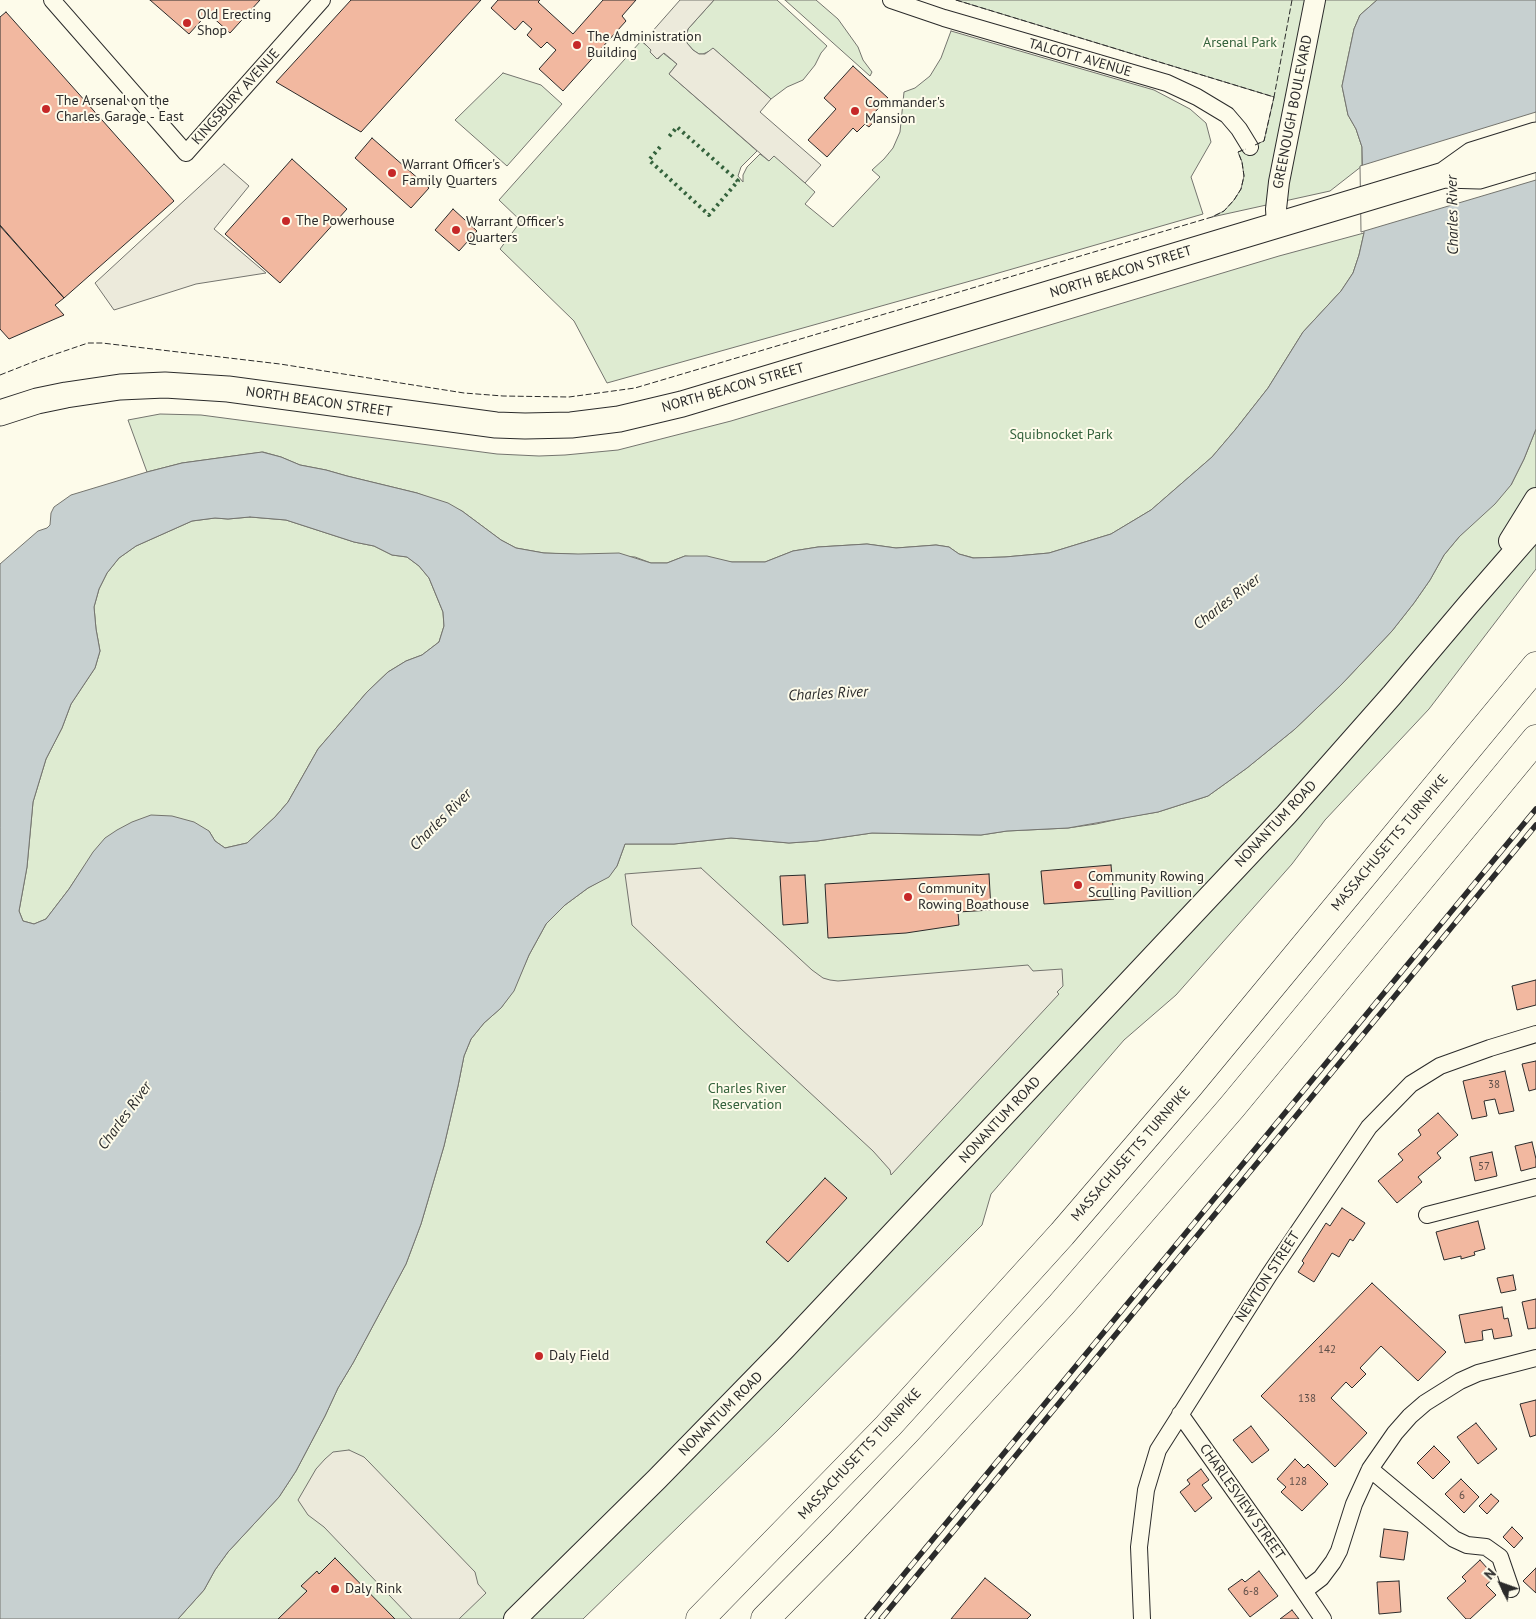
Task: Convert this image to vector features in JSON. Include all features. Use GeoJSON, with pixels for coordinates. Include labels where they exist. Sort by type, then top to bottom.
{"type":"FeatureCollection","features":[{"type":"Feature","properties":{"kind":"highway","name":"MASSACHUSETTS TURNPIKE"},"geometry":{"type":"LineString","coordinates":[[700,1619],[888,1426],[1068,1228],[1190,1086],[1536,666]]}},
{"type":"Feature","properties":{"kind":"highway"},"geometry":{"type":"LineString","coordinates":[[765,1619],[834,1550],[929,1449],[1085,1278],[1232,1107],[1536,739]]}},
{"type":"Feature","properties":{"kind":"main road","name":"NORTH BEACON STREET"},"geometry":{"type":"LineString","coordinates":[[1444,175],[1472,155],[1536,135]]}},
{"type":"Feature","properties":{"kind":"main road","name":"NORTH BEACON STREET"},"geometry":{"type":"LineString","coordinates":[[0,413],[37,401],[73,394],[120,387],[165,385],[228,389],[496,425],[571,425],[634,416],[682,404],[1444,175],[1478,176],[1536,159]]}},
{"type":"Feature","properties":{"kind":"main road","name":"NONANTUM ROAD"},"geometry":{"type":"LineString","coordinates":[[1468,605],[1536,499]]}},
{"type":"Feature","properties":{"kind":"main road","name":"NONANTUM ROAD"},"geometry":{"type":"LineString","coordinates":[[514,1619],[749,1386],[1286,815],[1536,527]]}},
{"type":"Feature","properties":{"kind":"street","name":"KINGSBURY AVENUE"},"geometry":{"type":"LineString","coordinates":[[52,0],[186,153],[322,0]]}},
{"type":"Feature","properties":{"kind":"street","name":"TALCOTT AVENUE"},"geometry":{"type":"LineString","coordinates":[[891,0],[944,18],[1174,86],[1227,115],[1240,129],[1250,147]]}},
{"type":"Feature","properties":{"kind":"street","name":"GREENOUGH BOULEVARD"},"geometry":{"type":"LineString","coordinates":[[1277,225],[1276,209],[1279,182],[1315,0]]}},
{"type":"Feature","properties":{"kind":"street","name":"NEWTON STREET"},"geometry":{"type":"LineString","coordinates":[[1142,1619],[1138,1547],[1146,1490],[1158,1450],[1269,1275],[1369,1127],[1411,1084],[1440,1066],[1536,1034]]}},
{"type":"Feature","properties":{"kind":"street"},"geometry":{"type":"LineString","coordinates":[[1427,1214],[1536,1187]]}},
{"type":"Feature","properties":{"kind":"street"},"geometry":{"type":"LineString","coordinates":[[1304,1591],[1321,1578],[1339,1552],[1354,1504],[1370,1469],[1395,1433],[1410,1416],[1442,1392],[1478,1373],[1536,1358]]}},
{"type":"Feature","properties":{"kind":"street","name":"CHARLESVIEW STREET"},"geometry":{"type":"LineString","coordinates":[[1180,1414],[1323,1619]]}},
{"type":"Feature","properties":{"kind":"street"},"geometry":{"type":"LineString","coordinates":[[1370,1469],[1454,1539],[1468,1545],[1486,1547],[1500,1557],[1511,1589]]}},
{"type":"Feature","properties":{"kind":"green space"},"geometry":{"type":"Polygon","coordinates":[[[714,0],[777,0],[827,46],[803,80],[787,87],[771,99],[714,49],[699,54],[687,43],[688,29],[714,0]]]}},
{"type":"Feature","properties":{"kind":"green space"},"geometry":{"type":"Polygon","coordinates":[[[785,0],[816,0],[838,19],[858,47],[863,60],[872,72],[870,76],[785,0]]]}},
{"type":"Feature","properties":{"kind":"green space","name":"Arsenal Park"},"geometry":{"type":"Polygon","coordinates":[[[956,0],[1377,0],[1360,15],[1354,29],[1342,86],[1348,115],[1356,129],[1362,147],[1362,166],[1330,191],[1212,217],[1224,211],[1241,189],[1244,176],[1238,152],[1264,141],[1274,97],[956,0]]]}},
{"type":"Feature","properties":{"kind":"green space"},"geometry":{"type":"Polygon","coordinates":[[[951,31],[1154,90],[1190,109],[1206,123],[1211,142],[1191,177],[1203,214],[607,383],[574,321],[500,249],[521,221],[499,200],[641,41],[652,50],[658,59],[663,53],[677,64],[669,74],[757,151],[741,167],[738,176],[743,182],[743,175],[747,167],[760,154],[769,161],[774,155],[815,192],[805,204],[833,227],[880,177],[872,170],[893,148],[900,132],[904,92],[915,88],[930,76],[941,58],[951,31]]]}},
{"type":"Feature","properties":{"kind":"green space"},"geometry":{"type":"Polygon","coordinates":[[[503,73],[541,85],[562,104],[507,166],[455,120],[503,73]]]}},
{"type":"Feature","properties":{"kind":"green space","name":"Squibnocket Park"},"geometry":{"type":"Polygon","coordinates":[[[1364,233],[1353,273],[1341,291],[1303,332],[1268,388],[1212,457],[1151,510],[1111,534],[1049,553],[974,558],[959,554],[949,547],[936,545],[896,548],[867,544],[818,547],[793,551],[765,562],[732,562],[685,556],[667,563],[651,563],[635,557],[544,553],[516,548],[501,540],[462,511],[417,493],[300,465],[263,452],[182,463],[147,472],[128,420],[160,414],[201,415],[497,454],[539,456],[618,450],[731,421],[1279,256],[1364,233]]]}},
{"type":"Feature","properties":{"kind":"green space","name":"Charles River Reservation"},"geometry":{"type":"Polygon","coordinates":[[[1536,429],[1536,569],[1429,709],[1325,820],[1292,864],[1176,995],[1124,1040],[991,1194],[982,1225],[779,1429],[583,1619],[178,1619],[204,1590],[228,1552],[279,1497],[296,1471],[338,1388],[406,1264],[421,1224],[444,1146],[464,1056],[471,1039],[484,1023],[501,1008],[513,991],[529,955],[546,924],[565,905],[588,888],[609,876],[617,866],[625,844],[674,844],[731,838],[789,843],[872,833],[981,835],[1007,831],[1068,828],[1158,812],[1208,796],[1247,768],[1295,729],[1341,685],[1392,631],[1430,580],[1444,555],[1459,537],[1511,485],[1536,429]]]}},
{"type":"Feature","properties":{"kind":"green space"},"geometry":{"type":"Polygon","coordinates":[[[250,517],[286,520],[354,542],[374,546],[392,555],[407,557],[419,566],[429,578],[443,612],[444,626],[439,642],[422,655],[406,661],[388,672],[367,692],[318,749],[288,802],[247,843],[225,848],[215,841],[209,831],[85,865],[46,919],[34,924],[23,921],[19,911],[27,867],[33,802],[46,759],[62,728],[71,704],[95,668],[100,651],[94,607],[99,589],[107,573],[119,558],[136,546],[192,521],[250,517]]]}},
{"type":"Feature","properties":{"kind":"shaded area"},"geometry":{"type":"Polygon","coordinates":[[[680,0],[714,0],[688,29],[687,43],[699,54],[705,54],[713,48],[771,99],[760,112],[821,165],[805,183],[774,156],[769,161],[669,74],[677,64],[664,53],[657,59],[643,42],[680,0]]]}},
{"type":"Feature","properties":{"kind":"shaded area"},"geometry":{"type":"Polygon","coordinates":[[[224,164],[249,186],[214,229],[266,273],[196,284],[114,310],[95,283],[224,164]]]}},
{"type":"Feature","properties":{"kind":"shaded area"},"geometry":{"type":"Polygon","coordinates":[[[701,868],[823,978],[838,981],[1028,965],[1033,971],[1062,969],[1063,986],[1057,992],[1059,994],[891,1175],[890,1170],[873,1151],[632,925],[625,874],[701,868]]]}},
{"type":"Feature","properties":{"kind":"shaded area"},"geometry":{"type":"Polygon","coordinates":[[[349,1450],[364,1457],[475,1572],[478,1584],[486,1593],[459,1619],[412,1619],[324,1527],[308,1515],[298,1500],[316,1469],[325,1459],[333,1452],[349,1450]]]}},
{"type":"Feature","properties":{"kind":"water","name":"Charles River"},"geometry":{"type":"Polygon","coordinates":[[[1377,0],[1536,0],[1536,429],[1511,485],[1495,504],[1459,537],[1444,555],[1430,580],[1392,631],[1341,685],[1295,729],[1247,768],[1208,796],[1158,812],[1068,828],[1007,831],[981,835],[872,833],[789,843],[731,838],[674,844],[625,844],[617,866],[609,877],[588,888],[565,905],[546,924],[529,955],[514,991],[501,1008],[484,1023],[471,1039],[464,1056],[444,1146],[421,1224],[406,1264],[338,1388],[296,1471],[279,1497],[228,1552],[204,1590],[178,1619],[0,1619],[0,564],[38,531],[47,528],[50,525],[51,513],[54,507],[71,495],[182,463],[262,452],[300,465],[417,493],[448,503],[501,540],[516,548],[544,553],[619,553],[651,563],[667,563],[685,556],[707,556],[732,562],[765,562],[793,551],[818,547],[867,544],[896,548],[936,545],[949,547],[959,554],[973,558],[1005,557],[1049,553],[1111,534],[1151,510],[1212,457],[1268,388],[1303,332],[1341,291],[1353,273],[1364,233],[1362,147],[1356,129],[1348,115],[1342,86],[1354,29],[1360,15],[1377,0]],[[250,517],[192,521],[136,546],[119,558],[107,573],[99,589],[94,607],[100,651],[95,668],[71,704],[62,728],[46,759],[33,802],[27,867],[19,911],[23,921],[34,924],[46,919],[105,838],[132,822],[151,815],[172,816],[194,822],[209,831],[215,841],[225,848],[247,843],[288,802],[318,749],[367,692],[388,672],[406,661],[422,655],[439,642],[444,626],[443,612],[429,578],[419,566],[407,557],[392,555],[374,546],[354,542],[286,520],[250,517]]]}},
{"type":"Feature","properties":{"kind":"pier"},"geometry":{"type":"Polygon","coordinates":[[[1536,112],[1536,180],[1361,232],[1360,166],[1536,112]]]}},
{"type":"Feature","properties":{"kind":"building","name":"Old Erecting Shop"},"geometry":{"type":"Polygon","coordinates":[[[150,0],[260,0],[230,33],[208,13],[189,34],[150,0]]]}},
{"type":"Feature","properties":{"kind":"building"},"geometry":{"type":"Polygon","coordinates":[[[351,0],[481,0],[361,132],[276,82],[351,0]]]}},
{"type":"Feature","properties":{"kind":"building","name":"The Administration Building"},"geometry":{"type":"Polygon","coordinates":[[[498,0],[540,0],[538,2],[573,34],[603,0],[636,0],[622,16],[626,21],[563,91],[539,69],[556,50],[547,42],[541,48],[527,35],[532,29],[523,21],[515,30],[491,8],[498,0]]]}},
{"type":"Feature","properties":{"kind":"building","name":"The Arsenal on the Charles Garage - East"},"geometry":{"type":"Polygon","coordinates":[[[6,12],[174,201],[64,298],[0,225],[0,17],[6,12]]]}},
{"type":"Feature","properties":{"kind":"building","name":"Commander's Mansion"},"geometry":{"type":"Polygon","coordinates":[[[853,66],[888,98],[874,113],[878,117],[869,127],[865,124],[857,132],[853,128],[827,157],[808,140],[836,109],[824,98],[853,66]]]}},
{"type":"Feature","properties":{"kind":"building","name":"Warrant Officer's Family Quarters"},"geometry":{"type":"Polygon","coordinates":[[[372,138],[429,188],[411,208],[355,158],[372,138]]]}},
{"type":"Feature","properties":{"kind":"building","name":"The Powerhouse"},"geometry":{"type":"Polygon","coordinates":[[[292,159],[347,209],[280,283],[225,234],[292,159]]]}},
{"type":"Feature","properties":{"kind":"building","name":"Warrant Officer's Quarters"},"geometry":{"type":"Polygon","coordinates":[[[453,209],[477,231],[459,251],[435,230],[453,209]]]}},
{"type":"Feature","properties":{"kind":"building"},"geometry":{"type":"Polygon","coordinates":[[[0,226],[64,298],[55,305],[64,315],[9,339],[0,329],[0,226]]]}},
{"type":"Feature","properties":{"kind":"building","name":"Community Rowing Sculling Pavillion"},"geometry":{"type":"Polygon","coordinates":[[[1111,865],[1114,899],[1044,904],[1041,871],[1111,865]]]}},
{"type":"Feature","properties":{"kind":"building","name":"Community Rowing Boathouse"},"geometry":{"type":"Polygon","coordinates":[[[989,874],[991,910],[958,912],[959,925],[906,933],[828,938],[825,884],[989,874]]]}},
{"type":"Feature","properties":{"kind":"building"},"geometry":{"type":"Polygon","coordinates":[[[805,875],[808,923],[783,925],[780,876],[805,875]]]}},
{"type":"Feature","properties":{"kind":"building"},"geometry":{"type":"Polygon","coordinates":[[[1536,980],[1536,1005],[1517,1010],[1512,986],[1536,980]]]}},
{"type":"Feature","properties":{"kind":"building"},"geometry":{"type":"Polygon","coordinates":[[[1536,1061],[1536,1089],[1529,1091],[1522,1064],[1536,1061]]]}},
{"type":"Feature","properties":{"kind":"building"},"geometry":{"type":"Polygon","coordinates":[[[1505,1071],[1514,1111],[1499,1114],[1495,1099],[1484,1101],[1487,1116],[1472,1119],[1463,1081],[1505,1071]]]}},
{"type":"Feature","properties":{"kind":"building"},"geometry":{"type":"Polygon","coordinates":[[[1438,1113],[1458,1135],[1437,1153],[1441,1158],[1418,1177],[1422,1182],[1397,1203],[1378,1181],[1403,1160],[1398,1154],[1421,1135],[1418,1130],[1438,1113]]]}},
{"type":"Feature","properties":{"kind":"building"},"geometry":{"type":"Polygon","coordinates":[[[1532,1142],[1536,1167],[1521,1171],[1515,1146],[1532,1142]]]}},
{"type":"Feature","properties":{"kind":"building"},"geometry":{"type":"Polygon","coordinates":[[[1492,1152],[1497,1176],[1475,1181],[1470,1157],[1492,1152]]]}},
{"type":"Feature","properties":{"kind":"building"},"geometry":{"type":"Polygon","coordinates":[[[825,1178],[847,1198],[788,1262],[766,1242],[825,1178]]]}},
{"type":"Feature","properties":{"kind":"building"},"geometry":{"type":"Polygon","coordinates":[[[1342,1208],[1365,1223],[1353,1241],[1350,1239],[1339,1257],[1332,1253],[1314,1282],[1298,1272],[1304,1263],[1302,1261],[1326,1223],[1330,1226],[1342,1208]]]}},
{"type":"Feature","properties":{"kind":"building"},"geometry":{"type":"Polygon","coordinates":[[[1478,1221],[1485,1249],[1474,1252],[1475,1255],[1461,1259],[1461,1256],[1444,1260],[1436,1232],[1478,1221]]]}},
{"type":"Feature","properties":{"kind":"building"},"geometry":{"type":"Polygon","coordinates":[[[1513,1275],[1516,1290],[1501,1293],[1497,1278],[1513,1275]]]}},
{"type":"Feature","properties":{"kind":"building"},"geometry":{"type":"Polygon","coordinates":[[[1372,1283],[1446,1352],[1418,1381],[1381,1346],[1360,1368],[1366,1374],[1352,1388],[1346,1382],[1331,1398],[1367,1433],[1335,1467],[1261,1396],[1372,1283]]]}},
{"type":"Feature","properties":{"kind":"building"},"geometry":{"type":"Polygon","coordinates":[[[1536,1299],[1536,1328],[1528,1329],[1522,1302],[1536,1299]]]}},
{"type":"Feature","properties":{"kind":"building"},"geometry":{"type":"Polygon","coordinates":[[[1502,1307],[1504,1319],[1508,1318],[1512,1336],[1494,1339],[1492,1329],[1482,1331],[1483,1340],[1465,1343],[1459,1315],[1502,1307]]]}},
{"type":"Feature","properties":{"kind":"building"},"geometry":{"type":"Polygon","coordinates":[[[1536,1400],[1536,1435],[1530,1437],[1520,1404],[1536,1400]]]}},
{"type":"Feature","properties":{"kind":"building"},"geometry":{"type":"Polygon","coordinates":[[[1476,1423],[1497,1449],[1478,1464],[1457,1437],[1476,1423]]]}},
{"type":"Feature","properties":{"kind":"building"},"geometry":{"type":"Polygon","coordinates":[[[1251,1426],[1269,1450],[1252,1463],[1233,1440],[1251,1426]]]}},
{"type":"Feature","properties":{"kind":"building"},"geometry":{"type":"Polygon","coordinates":[[[1434,1446],[1450,1462],[1433,1479],[1417,1463],[1434,1446]]]}},
{"type":"Feature","properties":{"kind":"building"},"geometry":{"type":"Polygon","coordinates":[[[1295,1459],[1304,1468],[1308,1464],[1328,1484],[1302,1511],[1281,1492],[1286,1487],[1277,1479],[1295,1459]]]}},
{"type":"Feature","properties":{"kind":"building"},"geometry":{"type":"Polygon","coordinates":[[[1201,1469],[1209,1480],[1202,1485],[1212,1498],[1195,1512],[1180,1492],[1190,1484],[1187,1480],[1201,1469]]]}},
{"type":"Feature","properties":{"kind":"building"},"geometry":{"type":"Polygon","coordinates":[[[1461,1479],[1479,1497],[1464,1513],[1445,1494],[1461,1479]]]}},
{"type":"Feature","properties":{"kind":"building"},"geometry":{"type":"Polygon","coordinates":[[[1491,1494],[1499,1501],[1487,1514],[1479,1506],[1491,1494]]]}},
{"type":"Feature","properties":{"kind":"building"},"geometry":{"type":"Polygon","coordinates":[[[1512,1527],[1523,1538],[1514,1548],[1503,1537],[1512,1527]]]}},
{"type":"Feature","properties":{"kind":"building"},"geometry":{"type":"Polygon","coordinates":[[[1384,1529],[1408,1532],[1404,1560],[1380,1557],[1384,1529]]]}},
{"type":"Feature","properties":{"kind":"building","name":"Daly Rink"},"geometry":{"type":"Polygon","coordinates":[[[335,1558],[395,1619],[278,1619],[307,1591],[301,1586],[317,1571],[319,1574],[335,1558]]]}},
{"type":"Feature","properties":{"kind":"building"},"geometry":{"type":"Polygon","coordinates":[[[1480,1560],[1495,1577],[1486,1585],[1496,1595],[1470,1619],[1466,1619],[1447,1598],[1466,1581],[1462,1577],[1480,1560]]]}},
{"type":"Feature","properties":{"kind":"building"},"geometry":{"type":"Polygon","coordinates":[[[1536,1568],[1536,1593],[1523,1581],[1536,1568]]]}},
{"type":"Feature","properties":{"kind":"building"},"geometry":{"type":"Polygon","coordinates":[[[1259,1571],[1278,1596],[1250,1617],[1228,1589],[1242,1579],[1245,1582],[1259,1571]]]}},
{"type":"Feature","properties":{"kind":"building"},"geometry":{"type":"Polygon","coordinates":[[[985,1578],[1031,1615],[1027,1619],[951,1619],[985,1578]]]}},
{"type":"Feature","properties":{"kind":"building"},"geometry":{"type":"Polygon","coordinates":[[[1399,1581],[1401,1612],[1379,1614],[1377,1582],[1399,1581]]]}},
{"type":"Feature","properties":{"kind":"building"},"geometry":{"type":"Polygon","coordinates":[[[1292,1610],[1299,1619],[1280,1619],[1292,1610]]]}},
{"type":"Feature","properties":{"kind":"railway"},"geometry":{"type":"LineString","coordinates":[[867,1619],[1536,809]]}},
{"type":"Feature","properties":{"kind":"railway"},"geometry":{"type":"LineString","coordinates":[[881,1619],[1536,825]]}},
{"type":"Feature","properties":{"kind":"hedge"},"geometry":{"type":"LineString","coordinates":[[660,147],[649,160],[709,215],[738,181],[677,127],[667,139]]}},
{"type":"Feature","properties":{"kind":"fence"},"geometry":{"type":"LineString","coordinates":[[956,0],[1274,97],[1292,0]]}},
{"type":"Feature","properties":{"kind":"fence"},"geometry":{"type":"LineString","coordinates":[[1255,145],[1264,141],[1274,97]]}},
{"type":"Feature","properties":{"kind":"fence"},"geometry":{"type":"LineString","coordinates":[[0,375],[88,343],[102,343],[280,364],[464,393],[503,396],[569,397],[635,388],[1212,217],[1224,211],[1241,189],[1244,176],[1238,152],[1246,149]]}},
{"type":"Feature","properties":{"kind":"place","name":"Old Erecting Shop"},"geometry":{"type":"Point","coordinates":[187,23]}},
{"type":"Feature","properties":{"kind":"place","name":"The Administration Building"},"geometry":{"type":"Point","coordinates":[577,45]}},
{"type":"Feature","properties":{"kind":"place","name":"The Arsenal on the Charles Garage - East"},"geometry":{"type":"Point","coordinates":[46,109]}},
{"type":"Feature","properties":{"kind":"place","name":"Commander's Mansion"},"geometry":{"type":"Point","coordinates":[855,111]}},
{"type":"Feature","properties":{"kind":"place","name":"Warrant Officer's Family Quarters"},"geometry":{"type":"Point","coordinates":[392,173]}},
{"type":"Feature","properties":{"kind":"place","name":"The Powerhouse"},"geometry":{"type":"Point","coordinates":[286,221]}},
{"type":"Feature","properties":{"kind":"place","name":"Warrant Officer's Quarters"},"geometry":{"type":"Point","coordinates":[456,230]}},
{"type":"Feature","properties":{"kind":"place","name":"Community Rowing Sculling Pavillion"},"geometry":{"type":"Point","coordinates":[1078,885]}},
{"type":"Feature","properties":{"kind":"place","name":"Community Rowing Boathouse"},"geometry":{"type":"Point","coordinates":[908,897]}},
{"type":"Feature","properties":{"kind":"place","name":"Daly Field"},"geometry":{"type":"Point","coordinates":[539,1356]}},
{"type":"Feature","properties":{"kind":"place","name":"Daly Rink"},"geometry":{"type":"Point","coordinates":[335,1589]}}]}
